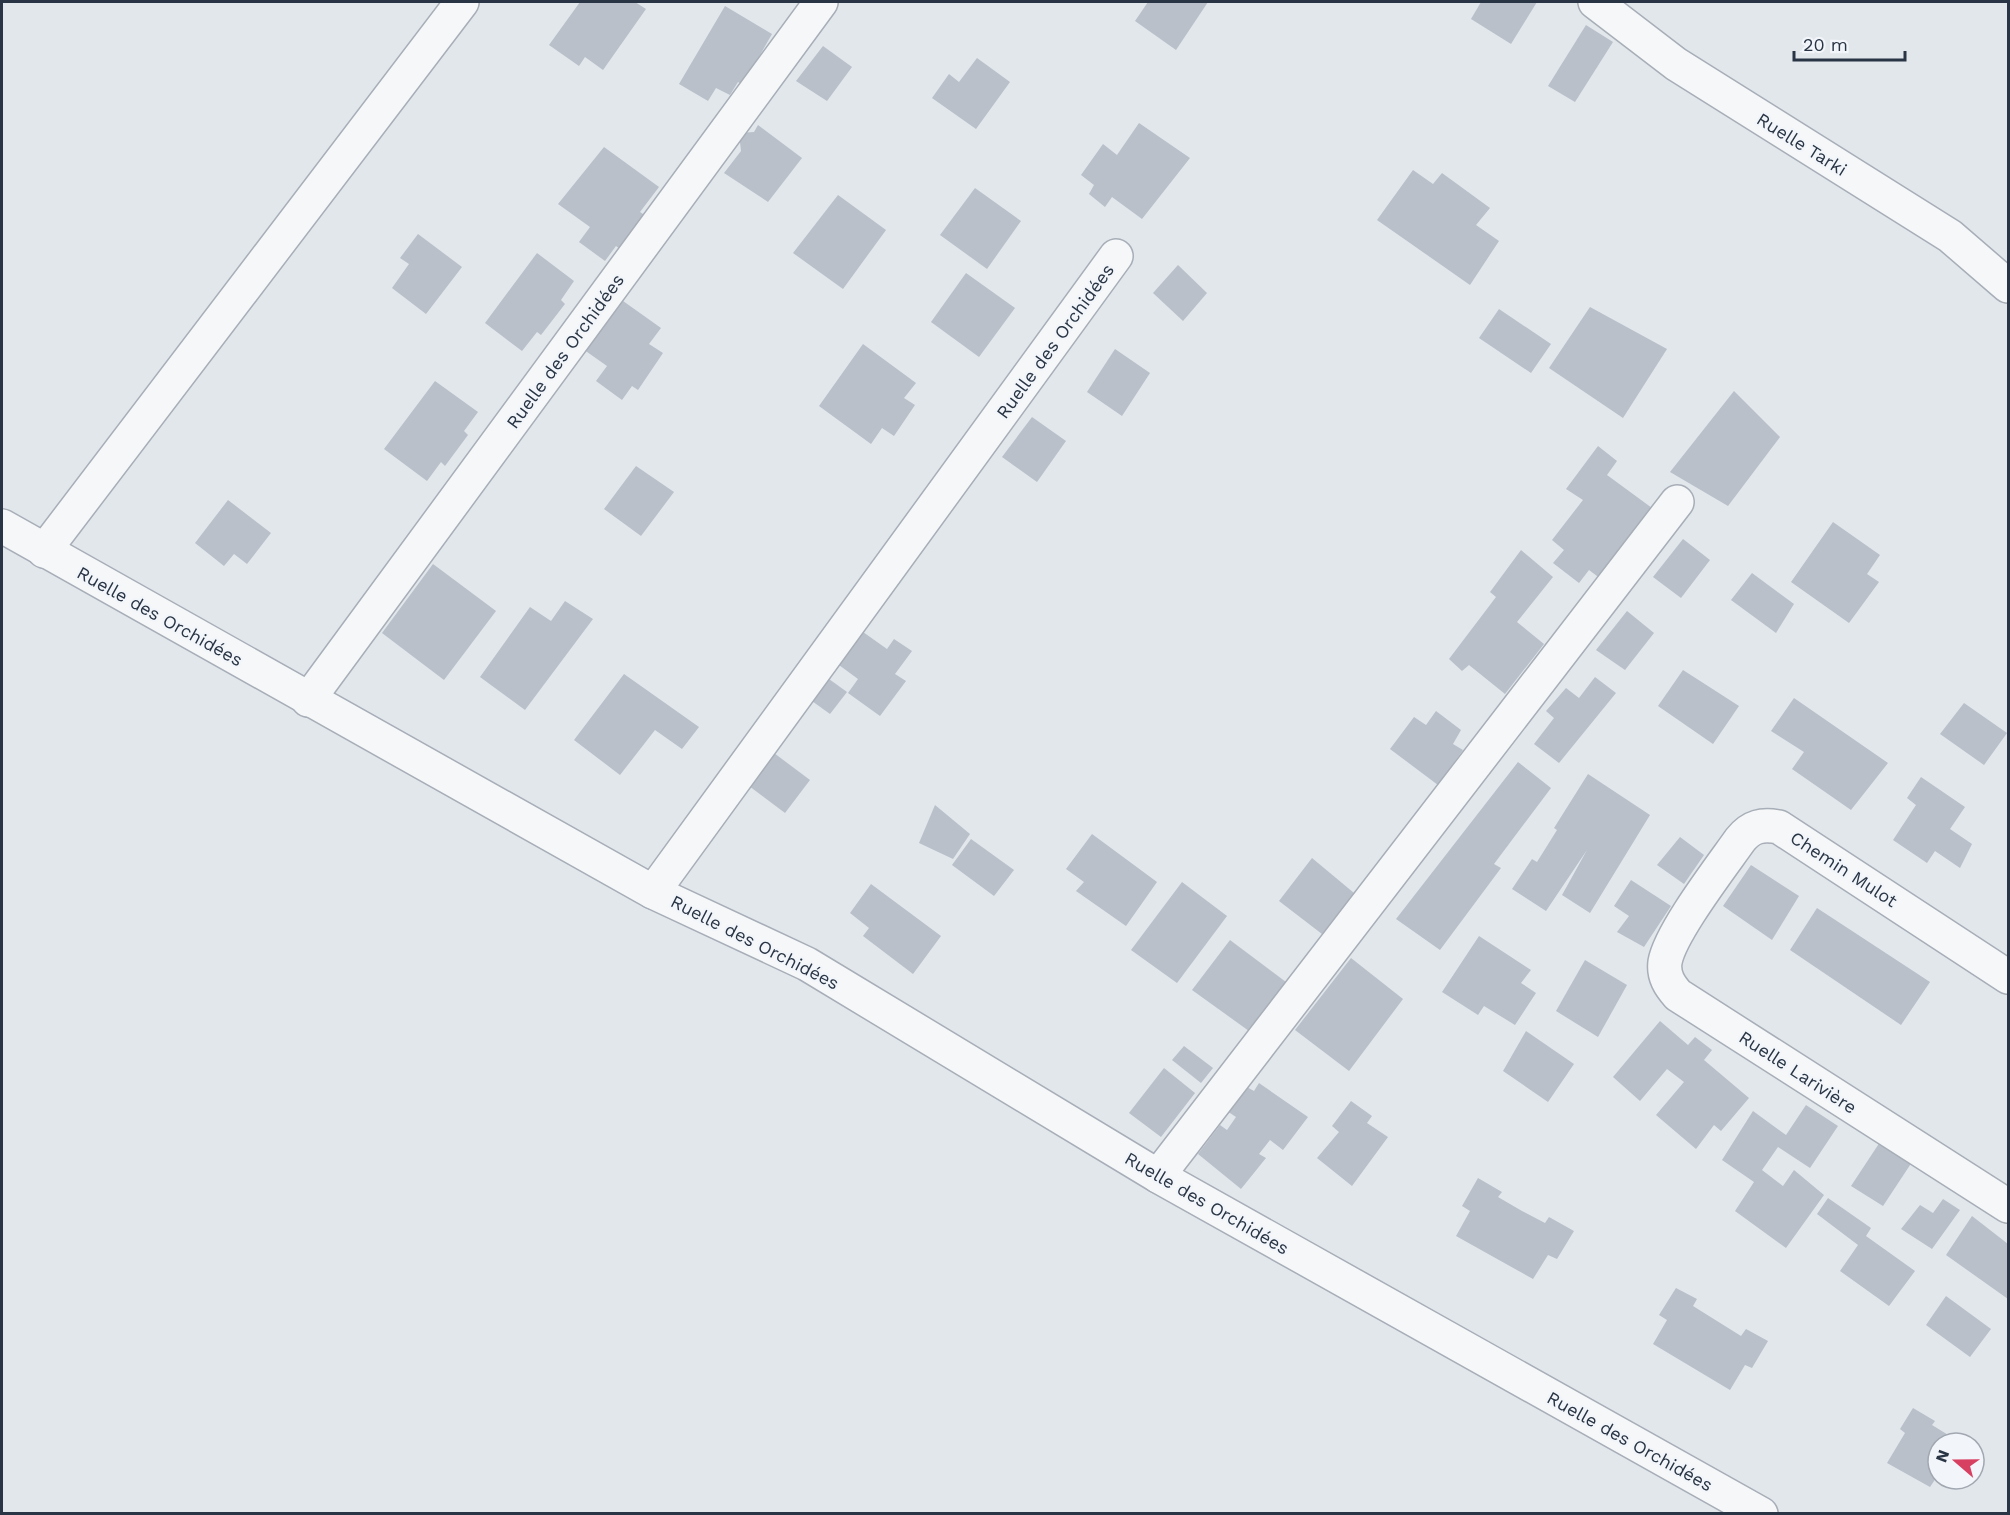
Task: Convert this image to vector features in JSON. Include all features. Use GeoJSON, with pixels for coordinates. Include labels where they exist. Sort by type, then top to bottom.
{"type":"FeatureCollection","features":[{"type":"Feature","properties":{"kind":"street"},"geometry":{"type":"LineString","coordinates":[[44,551],[462,2]]}},
{"type":"Feature","properties":{"kind":"street","name":"Ruelle des Orchidées"},"geometry":{"type":"LineString","coordinates":[[308,700],[822,2]]}},
{"type":"Feature","properties":{"kind":"street","name":"Ruelle Tarki"},"geometry":{"type":"LineString","coordinates":[[1596,2],[1676,64],[1950,236],[2008,286]]}},
{"type":"Feature","properties":{"kind":"street","name":"Ruelle des Orchidées"},"geometry":{"type":"LineString","coordinates":[[653,892],[1116,256]]}},
{"type":"Feature","properties":{"kind":"street"},"geometry":{"type":"LineString","coordinates":[[1158,1176],[1677,502]]}},
{"type":"Feature","properties":{"kind":"street","name":"Ruelle des Orchidées"},"geometry":{"type":"LineString","coordinates":[[2,526],[653,892],[807,964],[1158,1176],[1761,1514]]}},
{"type":"Feature","properties":{"kind":"street","name":"Chemin Mulot"},"geometry":{"type":"LineString","coordinates":[[1698,901],[1747,831],[1757,826],[1779,827],[2008,977]]}},
{"type":"Feature","properties":{"kind":"street","name":"Ruelle Larivière"},"geometry":{"type":"LineString","coordinates":[[1698,901],[1670,948],[1665,963],[1665,974],[1670,986],[1678,995],[2008,1206]]}},
{"type":"Feature","properties":{"kind":"building"},"geometry":{"type":"Polygon","coordinates":[[[580,2],[635,2],[646,9],[603,70],[585,57],[579,66],[549,45],[580,2]]]}},
{"type":"Feature","properties":{"kind":"building"},"geometry":{"type":"Polygon","coordinates":[[[1148,2],[1208,2],[1176,50],[1135,21],[1148,2]]]}},
{"type":"Feature","properties":{"kind":"building"},"geometry":{"type":"Polygon","coordinates":[[[1481,2],[1537,2],[1511,44],[1471,19],[1481,2]]]}},
{"type":"Feature","properties":{"kind":"building"},"geometry":{"type":"Polygon","coordinates":[[[725,6],[772,34],[743,85],[738,82],[730,95],[716,88],[708,101],[679,84],[725,6]]]}},
{"type":"Feature","properties":{"kind":"building"},"geometry":{"type":"Polygon","coordinates":[[[1586,25],[1613,42],[1575,102],[1548,86],[1586,25]]]}},
{"type":"Feature","properties":{"kind":"building"},"geometry":{"type":"Polygon","coordinates":[[[823,46],[852,67],[827,101],[796,81],[823,46]]]}},
{"type":"Feature","properties":{"kind":"building"},"geometry":{"type":"Polygon","coordinates":[[[977,58],[1010,82],[976,129],[932,98],[949,74],[959,82],[977,58]]]}},
{"type":"Feature","properties":{"kind":"building"},"geometry":{"type":"Polygon","coordinates":[[[1139,123],[1190,158],[1142,219],[1112,197],[1105,207],[1089,194],[1094,185],[1081,175],[1103,144],[1117,155],[1139,123]]]}},
{"type":"Feature","properties":{"kind":"building"},"geometry":{"type":"Polygon","coordinates":[[[758,125],[802,158],[768,202],[724,173],[741,151],[739,133],[754,132],[758,125]]]}},
{"type":"Feature","properties":{"kind":"building"},"geometry":{"type":"Polygon","coordinates":[[[604,147],[659,187],[640,212],[646,216],[620,249],[616,246],[605,261],[579,242],[590,227],[558,204],[604,147]]]}},
{"type":"Feature","properties":{"kind":"building"},"geometry":{"type":"Polygon","coordinates":[[[1413,170],[1433,184],[1442,173],[1490,208],[1476,225],[1499,241],[1470,285],[1377,220],[1413,170]]]}},
{"type":"Feature","properties":{"kind":"building"},"geometry":{"type":"Polygon","coordinates":[[[975,188],[1021,221],[987,269],[940,235],[975,188]]]}},
{"type":"Feature","properties":{"kind":"building"},"geometry":{"type":"Polygon","coordinates":[[[838,195],[886,230],[843,289],[793,253],[838,195]]]}},
{"type":"Feature","properties":{"kind":"building"},"geometry":{"type":"Polygon","coordinates":[[[418,234],[462,267],[426,314],[392,288],[409,264],[400,258],[418,234]]]}},
{"type":"Feature","properties":{"kind":"building"},"geometry":{"type":"Polygon","coordinates":[[[537,253],[574,281],[561,300],[565,304],[541,335],[537,332],[522,351],[485,323],[537,253]]]}},
{"type":"Feature","properties":{"kind":"building"},"geometry":{"type":"Polygon","coordinates":[[[1178,265],[1207,293],[1183,321],[1153,293],[1178,265]]]}},
{"type":"Feature","properties":{"kind":"building"},"geometry":{"type":"Polygon","coordinates":[[[966,273],[1015,308],[979,357],[931,322],[966,273]]]}},
{"type":"Feature","properties":{"kind":"building"},"geometry":{"type":"Polygon","coordinates":[[[609,291],[661,328],[649,344],[663,353],[638,390],[632,386],[622,400],[596,381],[607,366],[573,342],[609,291]]]}},
{"type":"Feature","properties":{"kind":"building"},"geometry":{"type":"Polygon","coordinates":[[[1590,307],[1667,349],[1623,418],[1549,368],[1590,307]]]}},
{"type":"Feature","properties":{"kind":"building"},"geometry":{"type":"Polygon","coordinates":[[[1499,309],[1551,344],[1531,373],[1479,338],[1499,309]]]}},
{"type":"Feature","properties":{"kind":"building"},"geometry":{"type":"Polygon","coordinates":[[[863,344],[916,383],[904,398],[915,405],[894,436],[882,428],[871,444],[819,406],[863,344]]]}},
{"type":"Feature","properties":{"kind":"building"},"geometry":{"type":"Polygon","coordinates":[[[1115,349],[1150,373],[1122,416],[1087,392],[1115,349]]]}},
{"type":"Feature","properties":{"kind":"building"},"geometry":{"type":"Polygon","coordinates":[[[435,381],[478,412],[464,431],[468,435],[445,466],[441,462],[427,481],[384,449],[435,381]]]}},
{"type":"Feature","properties":{"kind":"building"},"geometry":{"type":"Polygon","coordinates":[[[1734,391],[1780,437],[1728,506],[1670,472],[1734,391]]]}},
{"type":"Feature","properties":{"kind":"building"},"geometry":{"type":"Polygon","coordinates":[[[1032,417],[1066,441],[1037,482],[1002,457],[1032,417]]]}},
{"type":"Feature","properties":{"kind":"building"},"geometry":{"type":"Polygon","coordinates":[[[1598,446],[1617,461],[1607,475],[1652,508],[1601,579],[1589,570],[1579,583],[1553,563],[1564,550],[1552,540],[1583,500],[1566,489],[1598,446]]]}},
{"type":"Feature","properties":{"kind":"building"},"geometry":{"type":"Polygon","coordinates":[[[636,466],[674,492],[641,536],[604,509],[636,466]]]}},
{"type":"Feature","properties":{"kind":"building"},"geometry":{"type":"Polygon","coordinates":[[[228,500],[271,533],[247,564],[234,554],[224,566],[195,543],[228,500]]]}},
{"type":"Feature","properties":{"kind":"building"},"geometry":{"type":"Polygon","coordinates":[[[1833,522],[1880,555],[1867,574],[1879,582],[1849,623],[1791,582],[1833,522]]]}},
{"type":"Feature","properties":{"kind":"building"},"geometry":{"type":"Polygon","coordinates":[[[1683,539],[1710,560],[1681,598],[1653,577],[1683,539]]]}},
{"type":"Feature","properties":{"kind":"building"},"geometry":{"type":"Polygon","coordinates":[[[1521,550],[1553,577],[1517,622],[1544,644],[1505,694],[1469,665],[1462,671],[1449,659],[1496,597],[1490,592],[1521,550]]]}},
{"type":"Feature","properties":{"kind":"building"},"geometry":{"type":"Polygon","coordinates":[[[433,564],[496,611],[444,680],[382,633],[433,564]]]}},
{"type":"Feature","properties":{"kind":"building"},"geometry":{"type":"Polygon","coordinates":[[[1752,573],[1794,604],[1776,633],[1731,600],[1752,573]]]}},
{"type":"Feature","properties":{"kind":"building"},"geometry":{"type":"Polygon","coordinates":[[[565,601],[593,619],[525,710],[480,677],[530,607],[551,621],[565,601]]]}},
{"type":"Feature","properties":{"kind":"building"},"geometry":{"type":"Polygon","coordinates":[[[1627,611],[1654,633],[1625,670],[1596,650],[1627,611]]]}},
{"type":"Feature","properties":{"kind":"building"},"geometry":{"type":"Polygon","coordinates":[[[863,632],[887,649],[894,639],[912,651],[895,674],[906,681],[880,716],[848,693],[858,679],[839,665],[863,632]]]}},
{"type":"Feature","properties":{"kind":"building"},"geometry":{"type":"Polygon","coordinates":[[[1683,670],[1739,706],[1713,744],[1658,706],[1683,670]]]}},
{"type":"Feature","properties":{"kind":"building"},"geometry":{"type":"Polygon","coordinates":[[[624,674],[699,727],[682,749],[655,730],[620,775],[574,740],[624,674]]]}},
{"type":"Feature","properties":{"kind":"building"},"geometry":{"type":"Polygon","coordinates":[[[1595,677],[1616,693],[1559,763],[1534,744],[1554,718],[1546,711],[1566,688],[1579,698],[1595,677]]]}},
{"type":"Feature","properties":{"kind":"building"},"geometry":{"type":"Polygon","coordinates":[[[829,679],[847,692],[830,714],[812,701],[829,679]]]}},
{"type":"Feature","properties":{"kind":"building"},"geometry":{"type":"Polygon","coordinates":[[[1794,698],[1888,763],[1851,810],[1792,769],[1804,752],[1771,731],[1794,698]]]}},
{"type":"Feature","properties":{"kind":"building"},"geometry":{"type":"Polygon","coordinates":[[[1964,703],[2007,733],[1984,765],[1940,734],[1964,703]]]}},
{"type":"Feature","properties":{"kind":"building"},"geometry":{"type":"Polygon","coordinates":[[[1436,711],[1461,730],[1453,744],[1463,750],[1438,785],[1390,749],[1414,717],[1426,725],[1436,711]]]}},
{"type":"Feature","properties":{"kind":"building"},"geometry":{"type":"Polygon","coordinates":[[[770,750],[810,780],[785,813],[745,783],[770,750]]]}},
{"type":"Feature","properties":{"kind":"building"},"geometry":{"type":"Polygon","coordinates":[[[1518,762],[1551,788],[1494,864],[1501,868],[1440,950],[1396,919],[1518,762]]]}},
{"type":"Feature","properties":{"kind":"building"},"geometry":{"type":"Polygon","coordinates":[[[1588,774],[1650,815],[1590,913],[1562,895],[1587,850],[1546,911],[1512,889],[1532,859],[1537,862],[1557,830],[1554,828],[1588,774]]]}},
{"type":"Feature","properties":{"kind":"building"},"geometry":{"type":"Polygon","coordinates":[[[1921,777],[1965,807],[1950,829],[1972,844],[1960,868],[1935,851],[1927,863],[1893,840],[1916,805],[1907,798],[1921,777]]]}},
{"type":"Feature","properties":{"kind":"building"},"geometry":{"type":"Polygon","coordinates":[[[935,805],[970,834],[953,859],[919,843],[935,805]]]}},
{"type":"Feature","properties":{"kind":"building"},"geometry":{"type":"Polygon","coordinates":[[[1092,834],[1157,882],[1126,926],[1076,891],[1084,882],[1066,869],[1092,834]]]}},
{"type":"Feature","properties":{"kind":"building"},"geometry":{"type":"Polygon","coordinates":[[[1680,837],[1704,855],[1684,884],[1657,865],[1680,837]]]}},
{"type":"Feature","properties":{"kind":"building"},"geometry":{"type":"Polygon","coordinates":[[[971,839],[1014,870],[994,896],[952,865],[971,839]]]}},
{"type":"Feature","properties":{"kind":"building"},"geometry":{"type":"Polygon","coordinates":[[[1312,858],[1354,893],[1322,934],[1279,901],[1312,858]]]}},
{"type":"Feature","properties":{"kind":"building"},"geometry":{"type":"Polygon","coordinates":[[[1751,865],[1799,896],[1772,940],[1723,906],[1751,865]]]}},
{"type":"Feature","properties":{"kind":"building"},"geometry":{"type":"Polygon","coordinates":[[[1631,880],[1671,906],[1644,947],[1617,932],[1629,916],[1614,906],[1631,880]]]}},
{"type":"Feature","properties":{"kind":"building"},"geometry":{"type":"Polygon","coordinates":[[[1182,882],[1227,916],[1177,983],[1131,950],[1182,882]]]}},
{"type":"Feature","properties":{"kind":"building"},"geometry":{"type":"Polygon","coordinates":[[[871,884],[941,936],[913,974],[863,936],[869,928],[850,913],[871,884]]]}},
{"type":"Feature","properties":{"kind":"building"},"geometry":{"type":"Polygon","coordinates":[[[1817,908],[1930,982],[1901,1025],[1790,950],[1817,908]]]}},
{"type":"Feature","properties":{"kind":"building"},"geometry":{"type":"Polygon","coordinates":[[[1479,936],[1531,970],[1521,983],[1536,993],[1515,1025],[1484,1006],[1478,1015],[1442,992],[1479,936]]]}},
{"type":"Feature","properties":{"kind":"building"},"geometry":{"type":"Polygon","coordinates":[[[1230,940],[1286,982],[1249,1031],[1192,990],[1230,940]]]}},
{"type":"Feature","properties":{"kind":"building"},"geometry":{"type":"Polygon","coordinates":[[[1351,958],[1403,999],[1349,1071],[1295,1030],[1351,958]]]}},
{"type":"Feature","properties":{"kind":"building"},"geometry":{"type":"Polygon","coordinates":[[[1585,960],[1627,985],[1598,1037],[1556,1011],[1585,960]]]}},
{"type":"Feature","properties":{"kind":"building"},"geometry":{"type":"Polygon","coordinates":[[[1660,1021],[1688,1045],[1695,1037],[1712,1050],[1704,1060],[1749,1098],[1721,1131],[1714,1125],[1696,1149],[1656,1115],[1684,1082],[1667,1069],[1640,1101],[1613,1077],[1660,1021]]]}},
{"type":"Feature","properties":{"kind":"building"},"geometry":{"type":"Polygon","coordinates":[[[1526,1031],[1574,1064],[1548,1102],[1503,1071],[1526,1031]]]}},
{"type":"Feature","properties":{"kind":"building"},"geometry":{"type":"Polygon","coordinates":[[[1184,1046],[1213,1068],[1201,1083],[1172,1060],[1184,1046]]]}},
{"type":"Feature","properties":{"kind":"building"},"geometry":{"type":"Polygon","coordinates":[[[1164,1068],[1195,1093],[1161,1137],[1129,1113],[1164,1068]]]}},
{"type":"Feature","properties":{"kind":"building"},"geometry":{"type":"Polygon","coordinates":[[[1259,1083],[1308,1117],[1283,1150],[1270,1140],[1259,1154],[1266,1158],[1241,1189],[1198,1154],[1220,1125],[1227,1130],[1236,1117],[1227,1111],[1245,1086],[1254,1091],[1259,1083]]]}},
{"type":"Feature","properties":{"kind":"building"},"geometry":{"type":"Polygon","coordinates":[[[1351,1101],[1372,1116],[1367,1123],[1388,1137],[1352,1186],[1317,1158],[1339,1132],[1332,1126],[1351,1101]]]}},
{"type":"Feature","properties":{"kind":"building"},"geometry":{"type":"Polygon","coordinates":[[[1806,1105],[1838,1126],[1810,1168],[1778,1147],[1762,1170],[1783,1186],[1794,1170],[1824,1195],[1786,1248],[1735,1211],[1754,1182],[1722,1160],[1753,1111],[1786,1135],[1806,1105]]]}},
{"type":"Feature","properties":{"kind":"building"},"geometry":{"type":"Polygon","coordinates":[[[1882,1139],[1914,1159],[1883,1206],[1851,1186],[1882,1139]]]}},
{"type":"Feature","properties":{"kind":"building"},"geometry":{"type":"Polygon","coordinates":[[[1478,1178],[1502,1192],[1498,1197],[1522,1211],[1545,1223],[1549,1217],[1574,1231],[1557,1259],[1548,1255],[1533,1279],[1456,1236],[1470,1211],[1462,1206],[1478,1178]]]}},
{"type":"Feature","properties":{"kind":"building"},"geometry":{"type":"Polygon","coordinates":[[[1828,1198],[1871,1228],[1866,1236],[1915,1271],[1889,1306],[1840,1271],[1858,1245],[1817,1214],[1828,1198]]]}},
{"type":"Feature","properties":{"kind":"building"},"geometry":{"type":"Polygon","coordinates":[[[1943,1199],[1960,1210],[1932,1249],[1901,1229],[1920,1205],[1933,1213],[1943,1199]]]}},
{"type":"Feature","properties":{"kind":"building"},"geometry":{"type":"Polygon","coordinates":[[[1972,1216],[2008,1244],[2008,1299],[1946,1255],[1972,1216]]]}},
{"type":"Feature","properties":{"kind":"building"},"geometry":{"type":"Polygon","coordinates":[[[1676,1288],[1697,1299],[1693,1306],[1741,1336],[1746,1329],[1768,1341],[1752,1368],[1745,1365],[1730,1390],[1653,1344],[1667,1320],[1659,1315],[1676,1288]]]}},
{"type":"Feature","properties":{"kind":"building"},"geometry":{"type":"Polygon","coordinates":[[[1946,1296],[1991,1329],[1970,1357],[1926,1325],[1946,1296]]]}},
{"type":"Feature","properties":{"kind":"building"},"geometry":{"type":"Polygon","coordinates":[[[1913,1408],[1935,1421],[1932,1425],[1942,1431],[1926,1431],[1926,1485],[1887,1463],[1905,1433],[1900,1429],[1913,1408]]]}}]}
